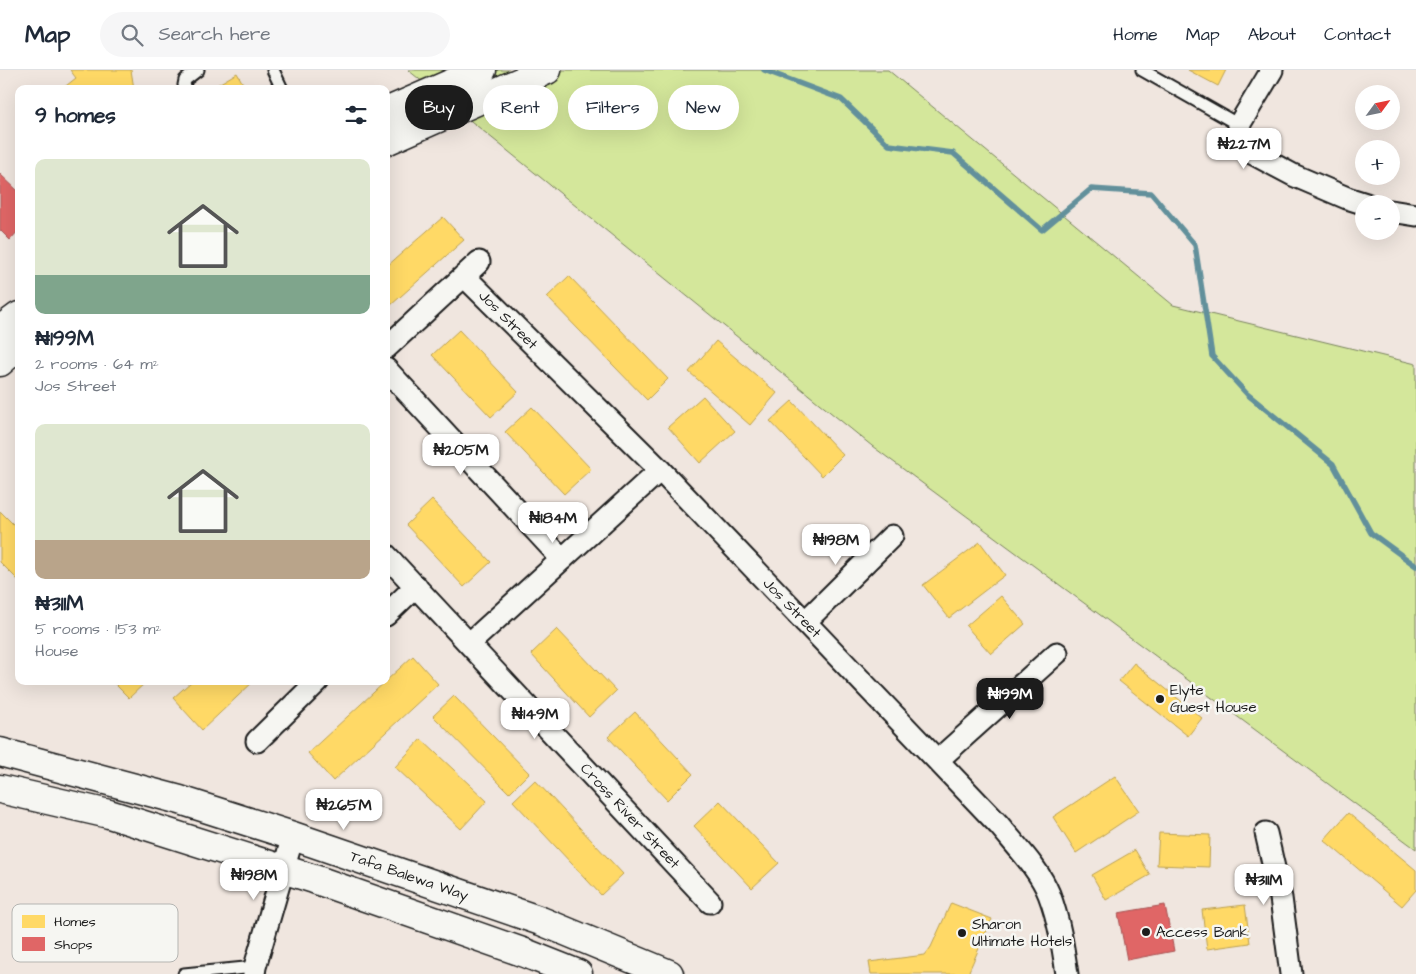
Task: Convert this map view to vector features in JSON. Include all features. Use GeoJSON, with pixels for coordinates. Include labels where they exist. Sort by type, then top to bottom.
{"type":"FeatureCollection","features":[{"type":"Feature","properties":{"kind":"main road"},"geometry":{"type":"LineString","coordinates":[[390,110],[482,70]]}},
{"type":"Feature","properties":{"kind":"main road"},"geometry":{"type":"LineString","coordinates":[[390,139],[548,70]]}},
{"type":"Feature","properties":{"kind":"main road"},"geometry":{"type":"LineString","coordinates":[[0,362],[10,330]]}},
{"type":"Feature","properties":{"kind":"main road","name":"Tafa Balewa Way"},"geometry":{"type":"LineString","coordinates":[[0,752],[180,800],[293,836],[541,922],[669,974]]}},
{"type":"Feature","properties":{"kind":"main road"},"geometry":{"type":"LineString","coordinates":[[0,789],[109,814],[314,879],[508,946],[578,974]]}},
{"type":"Feature","properties":{"kind":"street"},"geometry":{"type":"LineString","coordinates":[[1272,70],[1239,125],[1240,138],[1248,151],[1293,175],[1355,201]]}},
{"type":"Feature","properties":{"kind":"street"},"geometry":{"type":"LineString","coordinates":[[1400,212],[1416,215]]}},
{"type":"Feature","properties":{"kind":"street","name":"Jos Street"},"geometry":{"type":"LineString","coordinates":[[390,344],[471,269],[999,825],[1029,861],[1049,893],[1060,930],[1067,974]]}},
{"type":"Feature","properties":{"kind":"street"},"geometry":{"type":"LineString","coordinates":[[390,373],[562,559]]}},
{"type":"Feature","properties":{"kind":"street"},"geometry":{"type":"LineString","coordinates":[[470,643],[660,470]]}},
{"type":"Feature","properties":{"kind":"street"},"geometry":{"type":"LineString","coordinates":[[805,622],[892,536]]}},
{"type":"Feature","properties":{"kind":"street","name":"Cross River Street"},"geometry":{"type":"LineString","coordinates":[[390,559],[710,902]]}},
{"type":"Feature","properties":{"kind":"street"},"geometry":{"type":"LineString","coordinates":[[390,611],[416,586]]}},
{"type":"Feature","properties":{"kind":"street"},"geometry":{"type":"LineString","coordinates":[[938,760],[1057,653]]}},
{"type":"Feature","properties":{"kind":"street"},"geometry":{"type":"LineString","coordinates":[[257,741],[314,685]]}},
{"type":"Feature","properties":{"kind":"street"},"geometry":{"type":"LineString","coordinates":[[1266,833],[1281,898],[1290,974]]}},
{"type":"Feature","properties":{"kind":"street"},"geometry":{"type":"LineString","coordinates":[[254,971],[293,836]]}},
{"type":"Feature","properties":{"kind":"lane"},"geometry":{"type":"LineString","coordinates":[[184,85],[186,80],[198,70]]}},
{"type":"Feature","properties":{"kind":"lane"},"geometry":{"type":"LineString","coordinates":[[273,70],[280,85]]}},
{"type":"Feature","properties":{"kind":"lane"},"geometry":{"type":"LineString","coordinates":[[1142,70],[1239,125]]}},
{"type":"Feature","properties":{"kind":"lane"},"geometry":{"type":"LineString","coordinates":[[184,974],[254,971]]}},
{"type":"Feature","properties":{"kind":"green space"},"geometry":{"type":"Polygon","coordinates":[[[408,70],[888,70],[1173,305],[1416,364],[1416,849],[872,446],[473,123],[473,85],[427,85],[408,70]]]}},
{"type":"Feature","properties":{"kind":"building: Homes"},"geometry":{"type":"Polygon","coordinates":[[[70,70],[131,70],[133,85],[67,85],[76,78],[70,70]]]}},
{"type":"Feature","properties":{"kind":"building: Homes"},"geometry":{"type":"Polygon","coordinates":[[[1188,70],[1226,70],[1218,86],[1188,70]]]}},
{"type":"Feature","properties":{"kind":"building: Homes"},"geometry":{"type":"Polygon","coordinates":[[[237,73],[244,85],[217,85],[237,73]]]}},
{"type":"Feature","properties":{"kind":"building: Homes"},"geometry":{"type":"Polygon","coordinates":[[[443,217],[464,240],[391,305],[390,263],[443,217]]]}},
{"type":"Feature","properties":{"kind":"building: Homes"},"geometry":{"type":"Polygon","coordinates":[[[569,276],[668,379],[647,400],[547,297],[569,276]]]}},
{"type":"Feature","properties":{"kind":"building: Homes"},"geometry":{"type":"Polygon","coordinates":[[[459,330],[518,392],[491,417],[432,355],[459,330]]]}},
{"type":"Feature","properties":{"kind":"building: Homes"},"geometry":{"type":"Polygon","coordinates":[[[716,341],[777,393],[750,425],[689,372],[716,341]]]}},
{"type":"Feature","properties":{"kind":"building: Homes"},"geometry":{"type":"Polygon","coordinates":[[[703,396],[735,431],[700,463],[668,427],[703,396]]]}},
{"type":"Feature","properties":{"kind":"building: Homes"},"geometry":{"type":"Polygon","coordinates":[[[792,401],[843,455],[822,476],[770,421],[792,401]]]}},
{"type":"Feature","properties":{"kind":"building: Homes"},"geometry":{"type":"Polygon","coordinates":[[[532,407],[591,469],[564,494],[505,432],[532,407]]]}},
{"type":"Feature","properties":{"kind":"building: Homes"},"geometry":{"type":"Polygon","coordinates":[[[432,500],[491,562],[464,587],[406,525],[432,500]]]}},
{"type":"Feature","properties":{"kind":"building: Homes"},"geometry":{"type":"Polygon","coordinates":[[[0,511],[15,526],[15,577],[0,562],[0,511]]]}},
{"type":"Feature","properties":{"kind":"building: Homes"},"geometry":{"type":"Polygon","coordinates":[[[980,542],[1005,575],[949,618],[923,585],[980,542]]]}},
{"type":"Feature","properties":{"kind":"building: Homes"},"geometry":{"type":"Polygon","coordinates":[[[1001,596],[1025,624],[991,654],[966,626],[1001,596]]]}},
{"type":"Feature","properties":{"kind":"building: Homes"},"geometry":{"type":"Polygon","coordinates":[[[557,629],[616,691],[589,717],[531,654],[557,629]]]}},
{"type":"Feature","properties":{"kind":"building: Homes"},"geometry":{"type":"Polygon","coordinates":[[[413,656],[438,684],[333,781],[308,753],[382,685],[390,685],[390,677],[413,656]]]}},
{"type":"Feature","properties":{"kind":"building: Homes","name":"Elyte Guest House"},"geometry":{"type":"Polygon","coordinates":[[[1134,663],[1202,718],[1188,736],[1119,681],[1134,663]]]}},
{"type":"Feature","properties":{"kind":"building: Homes"},"geometry":{"type":"Polygon","coordinates":[[[116,685],[143,685],[129,698],[116,685]]]}},
{"type":"Feature","properties":{"kind":"building: Homes"},"geometry":{"type":"Polygon","coordinates":[[[188,685],[250,685],[202,730],[173,698],[188,685]]]}},
{"type":"Feature","properties":{"kind":"building: Homes"},"geometry":{"type":"Polygon","coordinates":[[[454,696],[529,773],[509,793],[433,716],[454,696]]]}},
{"type":"Feature","properties":{"kind":"building: Homes"},"geometry":{"type":"Polygon","coordinates":[[[635,712],[693,774],[667,800],[608,737],[635,712]]]}},
{"type":"Feature","properties":{"kind":"building: Homes"},"geometry":{"type":"Polygon","coordinates":[[[421,739],[487,801],[461,829],[395,767],[421,739]]]}},
{"type":"Feature","properties":{"kind":"building: Homes"},"geometry":{"type":"Polygon","coordinates":[[[1115,776],[1139,811],[1076,853],[1053,817],[1115,776]]]}},
{"type":"Feature","properties":{"kind":"building: Homes"},"geometry":{"type":"Polygon","coordinates":[[[535,780],[623,874],[601,895],[513,801],[535,780]]]}},
{"type":"Feature","properties":{"kind":"building: Homes"},"geometry":{"type":"Polygon","coordinates":[[[720,801],[779,863],[752,888],[694,826],[720,801]]]}},
{"type":"Feature","properties":{"kind":"building: Homes"},"geometry":{"type":"Polygon","coordinates":[[[1348,813],[1416,870],[1416,890],[1402,906],[1324,840],[1348,813]]]}},
{"type":"Feature","properties":{"kind":"building: Homes"},"geometry":{"type":"Polygon","coordinates":[[[1159,833],[1210,835],[1209,867],[1157,865],[1159,833]]]}},
{"type":"Feature","properties":{"kind":"building: Homes"},"geometry":{"type":"Polygon","coordinates":[[[1135,850],[1150,875],[1106,900],[1092,875],[1135,850]]]}},
{"type":"Feature","properties":{"kind":"building: Homes","name":"Sharon Ultimate Hotels"},"geometry":{"type":"Polygon","coordinates":[[[951,903],[992,919],[969,971],[972,974],[871,974],[869,962],[925,955],[931,947],[951,903]]]}},
{"type":"Feature","properties":{"kind":"building: Homes"},"geometry":{"type":"Polygon","coordinates":[[[1245,905],[1250,943],[1207,949],[1202,910],[1245,905]]]}},
{"type":"Feature","properties":{"kind":"building: Shops"},"geometry":{"type":"Polygon","coordinates":[[[0,174],[15,188],[15,234],[10,240],[0,230],[0,174]]]}},
{"type":"Feature","properties":{"kind":"building: Shops","name":"Access Bank"},"geometry":{"type":"Polygon","coordinates":[[[1165,905],[1174,951],[1127,960],[1118,913],[1165,905]]]}},
{"type":"Feature","properties":{"kind":"waterway"},"geometry":{"type":"LineString","coordinates":[[764,70],[841,99],[889,145],[953,153],[1042,230],[1091,189],[1151,193],[1195,245],[1212,356],[1247,394],[1333,464],[1371,533],[1416,566]]}},
{"type":"Feature","properties":{"kind":"place","name":"Elyte Guest House"},"geometry":{"type":"Point","coordinates":[1160,699]}},
{"type":"Feature","properties":{"kind":"place","name":"Access Bank"},"geometry":{"type":"Point","coordinates":[1146,932]}},
{"type":"Feature","properties":{"kind":"place","name":"Sharon Ultimate Hotels"},"geometry":{"type":"Point","coordinates":[962,933]}}]}
